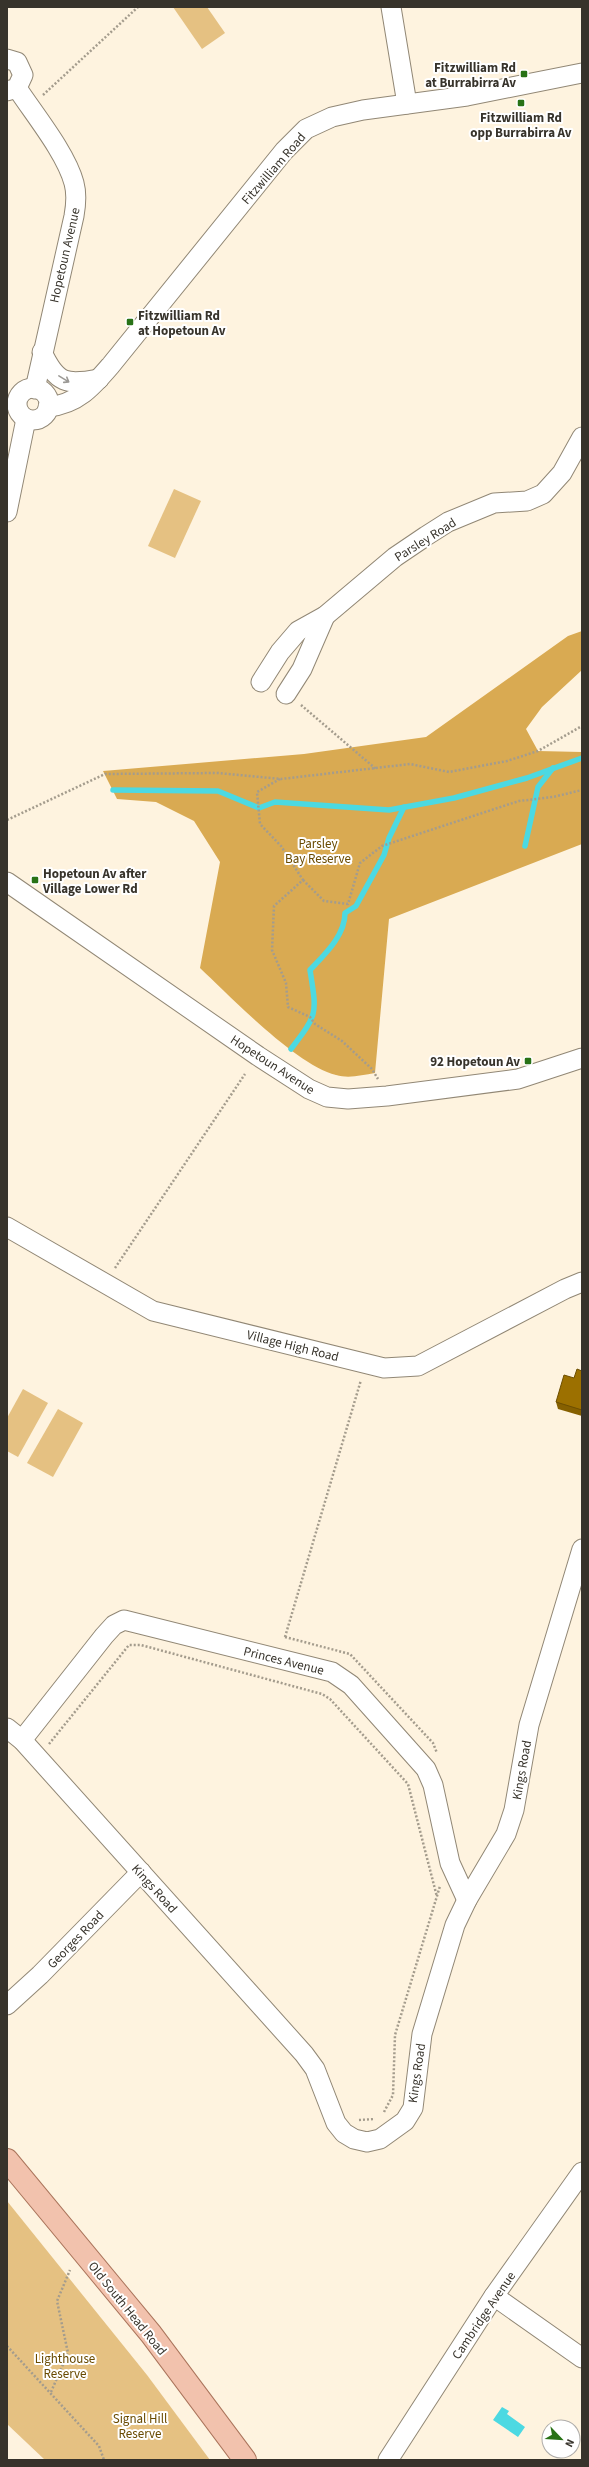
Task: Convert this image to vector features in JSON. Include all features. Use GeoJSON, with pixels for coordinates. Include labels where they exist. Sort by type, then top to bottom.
{"type":"FeatureCollection","features":[{"type":"Feature","properties":{"kind":"main road","name":"Old South Head Road"},"geometry":{"type":"LineString","coordinates":[[7,2160],[151,2334],[245,2460]]}},
{"type":"Feature","properties":{"kind":"street"},"geometry":{"type":"LineString","coordinates":[[391,7],[407,104]]}},
{"type":"Feature","properties":{"kind":"street"},"geometry":{"type":"LineString","coordinates":[[7,59],[17,62],[23,70],[23,80],[12,89]]}},
{"type":"Feature","properties":{"kind":"street","name":"Fitzwilliam Road"},"geometry":{"type":"LineString","coordinates":[[48,407],[75,400],[85,394],[99,379],[284,152],[306,129],[332,117],[363,110],[467,96],[582,74]]}},
{"type":"Feature","properties":{"kind":"street","name":"Hopetoun Avenue"},"geometry":{"type":"LineString","coordinates":[[12,89],[30,107],[65,162],[74,182],[76,192],[74,216],[42,352],[35,389]]}},
{"type":"Feature","properties":{"kind":"street"},"geometry":{"type":"LineString","coordinates":[[42,352],[48,365],[67,382],[77,383],[99,379]]}},
{"type":"Feature","properties":{"kind":"street"},"geometry":{"type":"LineString","coordinates":[[35,389],[44,393],[48,407],[40,418],[26,419],[19,412],[19,398],[26,391],[35,389]]}},
{"type":"Feature","properties":{"kind":"street"},"geometry":{"type":"LineString","coordinates":[[7,512],[26,419]]}},
{"type":"Feature","properties":{"kind":"street","name":"Parsley Road"},"geometry":{"type":"LineString","coordinates":[[261,682],[280,652],[298,631],[325,616],[395,557],[448,522],[494,504],[527,501],[543,494],[562,473],[582,437]]}},
{"type":"Feature","properties":{"kind":"street","name":"Parsley Road"},"geometry":{"type":"LineString","coordinates":[[286,694],[302,669],[325,616]]}},
{"type":"Feature","properties":{"kind":"street","name":"Hopetoun Avenue"},"geometry":{"type":"LineString","coordinates":[[7,882],[258,1056],[309,1089],[327,1097],[340,1099],[374,1097],[504,1081],[532,1075],[582,1058]]}},
{"type":"Feature","properties":{"kind":"street","name":"Village High Road"},"geometry":{"type":"LineString","coordinates":[[7,1227],[153,1311],[384,1368],[418,1366],[565,1289],[582,1282]]}},
{"type":"Feature","properties":{"kind":"street","name":"Kings Road"},"geometry":{"type":"LineString","coordinates":[[7,1728],[22,1740],[304,2054],[315,2070],[336,2122],[344,2133],[354,2140],[367,2142],[380,2138],[394,2131],[405,2121],[413,2108],[422,2034],[455,1926],[467,1900],[506,1834],[512,1816],[529,1725],[582,1549]]}},
{"type":"Feature","properties":{"kind":"street","name":"Princes Avenue"},"geometry":{"type":"LineString","coordinates":[[22,1740],[104,1636],[114,1625],[124,1620],[332,1672],[342,1677],[426,1769],[434,1785],[450,1863],[467,1900]]}},
{"type":"Feature","properties":{"kind":"street","name":"Georges Road"},"geometry":{"type":"LineString","coordinates":[[7,2005],[40,1975],[141,1872]]}},
{"type":"Feature","properties":{"kind":"street","name":"Cambridge Avenue"},"geometry":{"type":"LineString","coordinates":[[388,2460],[494,2296],[582,2172]]}},
{"type":"Feature","properties":{"kind":"street"},"geometry":{"type":"LineString","coordinates":[[494,2296],[582,2358]]}},
{"type":"Feature","properties":{"kind":"path"},"geometry":{"type":"LineString","coordinates":[[30,107],[138,7]]}},
{"type":"Feature","properties":{"kind":"path"},"geometry":{"type":"LineString","coordinates":[[286,694],[376,769]]}},
{"type":"Feature","properties":{"kind":"path"},"geometry":{"type":"LineString","coordinates":[[7,820],[105,774],[218,774],[281,779],[350,769],[376,769],[410,764],[448,772],[507,761],[538,751],[582,726]]}},
{"type":"Feature","properties":{"kind":"path"},"geometry":{"type":"LineString","coordinates":[[281,779],[257,792],[260,824],[281,846],[303,880],[324,901],[348,904],[360,863],[382,846],[392,844],[519,801],[553,797],[582,790]]}},
{"type":"Feature","properties":{"kind":"path"},"geometry":{"type":"LineString","coordinates":[[303,880],[274,906],[272,950],[286,983],[288,1007],[310,1017],[315,1024],[342,1041],[372,1069],[379,1081]]}},
{"type":"Feature","properties":{"kind":"path"},"geometry":{"type":"LineString","coordinates":[[105,1283],[245,1074]]}},
{"type":"Feature","properties":{"kind":"path"},"geometry":{"type":"LineString","coordinates":[[279,1658],[366,1364]]}},
{"type":"Feature","properties":{"kind":"path"},"geometry":{"type":"LineString","coordinates":[[46,1748],[129,1645],[141,1645],[322,1694],[330,1699],[408,1784],[437,1897]]}},
{"type":"Feature","properties":{"kind":"path"},"geometry":{"type":"LineString","coordinates":[[354,2118],[361,2120],[375,2119],[384,2113],[393,2095],[395,2035],[437,1897],[450,1863]]}},
{"type":"Feature","properties":{"kind":"path"},"geometry":{"type":"LineString","coordinates":[[51,2392],[68,2353],[57,2301],[70,2270]]}},
{"type":"Feature","properties":{"kind":"path"},"geometry":{"type":"LineString","coordinates":[[7,2346],[51,2392],[99,2446],[104,2460]]}},
{"type":"Feature","properties":{"kind":"green space"},"geometry":{"type":"Polygon","coordinates":[[[173,7],[207,7],[225,33],[202,49],[173,7]]]}},
{"type":"Feature","properties":{"kind":"green space"},"geometry":{"type":"Polygon","coordinates":[[[174,489],[201,501],[175,558],[148,546],[174,489]]]}},
{"type":"Feature","properties":{"kind":"green space","name":"Parsley Bay Reserve"},"geometry":{"type":"Polygon","coordinates":[[[582,631],[582,670],[542,707],[526,729],[538,751],[582,752],[582,844],[389,919],[375,1073],[346,1077],[336,1075],[320,1069],[302,1058],[265,1029],[200,968],[220,862],[194,821],[156,802],[117,799],[103,771],[304,754],[426,737],[568,636],[582,631]]]}},
{"type":"Feature","properties":{"kind":"green space"},"geometry":{"type":"Polygon","coordinates":[[[23,1389],[48,1403],[18,1457],[7,1451],[7,1418],[23,1389]]]}},
{"type":"Feature","properties":{"kind":"green space"},"geometry":{"type":"Polygon","coordinates":[[[58,1409],[83,1423],[53,1477],[27,1463],[58,1409]]]}},
{"type":"Feature","properties":{"kind":"green space","name":"Lighthouse Reserve"},"geometry":{"type":"Polygon","coordinates":[[[7,2201],[147,2375],[210,2460],[45,2460],[7,2424],[7,2201]]]}},
{"type":"Feature","properties":{"kind":"water"},"geometry":{"type":"Polygon","coordinates":[[[502,2407],[509,2411],[507,2414],[525,2427],[518,2437],[493,2420],[502,2407]]]}},
{"type":"Feature","properties":{"kind":"building"},"geometry":{"type":"Polygon","coordinates":[[[577,1369],[582,1371],[582,1410],[556,1402],[564,1375],[574,1378],[577,1369]]]}},
{"type":"Feature","properties":{"kind":"waterway"},"geometry":{"type":"LineString","coordinates":[[113,790],[218,791],[259,808],[275,802],[389,810],[454,798],[527,778],[582,758]]}},
{"type":"Feature","properties":{"kind":"waterway"},"geometry":{"type":"LineString","coordinates":[[525,846],[538,787],[553,768]]}},
{"type":"Feature","properties":{"kind":"waterway"},"geometry":{"type":"LineString","coordinates":[[291,1049],[311,1020],[313,1013],[314,996],[310,970],[338,937],[342,930],[345,913],[356,906],[384,855],[389,838],[404,807]]}},
{"type":"Feature","properties":{"kind":"place","name":"Fitzwilliam Rd at Burrabirra Av"},"geometry":{"type":"Point","coordinates":[524,74]}},
{"type":"Feature","properties":{"kind":"place","name":"Fitzwilliam Rd opp Burrabirra Av"},"geometry":{"type":"Point","coordinates":[521,103]}},
{"type":"Feature","properties":{"kind":"place","name":"Fitzwilliam Rd at Hopetoun Av"},"geometry":{"type":"Point","coordinates":[130,322]}},
{"type":"Feature","properties":{"kind":"place","name":"Hopetoun Av after Village Lower Rd"},"geometry":{"type":"Point","coordinates":[35,880]}},
{"type":"Feature","properties":{"kind":"place","name":"92 Hopetoun Av"},"geometry":{"type":"Point","coordinates":[528,1061]}},
{"type":"Feature","properties":{"kind":"park label","name":"Signal Hill Reserve"},"geometry":{"type":"Point","coordinates":[140,2426]}}]}
